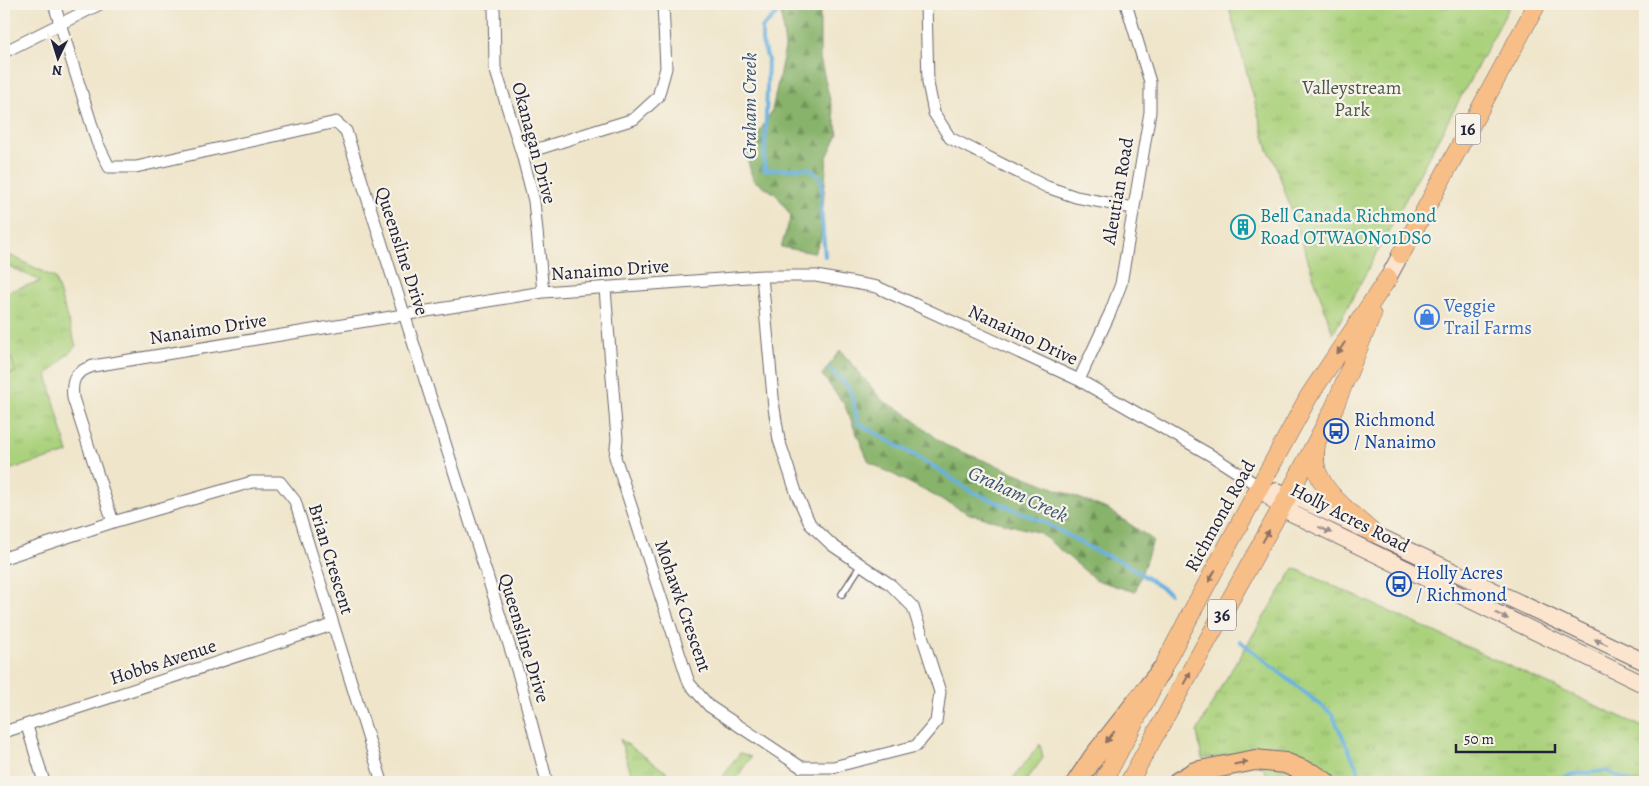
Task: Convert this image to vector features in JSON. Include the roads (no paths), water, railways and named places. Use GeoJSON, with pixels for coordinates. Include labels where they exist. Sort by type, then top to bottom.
{"type":"FeatureCollection","features":[{"type":"Feature","properties":{"kind":"highway"},"geometry":{"type":"LineString","coordinates":[[1077,782],[1093,758],[1161,671]]}},
{"type":"Feature","properties":{"kind":"highway"},"geometry":{"type":"LineString","coordinates":[[1178,782],[1195,772],[1255,760],[1285,764],[1314,775],[1324,782]]}},
{"type":"Feature","properties":{"kind":"main road","name":"Richmond Road"},"geometry":{"type":"LineString","coordinates":[[1103,782],[1309,396],[1388,278],[1537,4]]}},
{"type":"Feature","properties":{"kind":"main road","name":"Richmond Road"},"geometry":{"type":"LineString","coordinates":[[1129,782],[1285,501],[1334,408],[1388,278]]}},
{"type":"Feature","properties":{"kind":"main road"},"geometry":{"type":"LineString","coordinates":[[1316,442],[1316,464],[1321,479],[1334,496],[1373,533]]}},
{"type":"Feature","properties":{"kind":"main road","name":"Holly Acres Road"},"geometry":{"type":"LineString","coordinates":[[1260,487],[1645,685]]}},
{"type":"Feature","properties":{"kind":"main road","name":"Holly Acres Road"},"geometry":{"type":"LineString","coordinates":[[1285,501],[1373,533],[1645,662]]}},
{"type":"Feature","properties":{"kind":"street","name":"Queensline Drive"},"geometry":{"type":"LineString","coordinates":[[54,4],[97,142],[109,167],[136,167],[336,122],[346,131],[519,676],[547,782]]}},
{"type":"Feature","properties":{"kind":"street"},"geometry":{"type":"LineString","coordinates":[[4,52],[100,4]]}},
{"type":"Feature","properties":{"kind":"street","name":"Okanagan Drive"},"geometry":{"type":"LineString","coordinates":[[494,4],[495,68],[522,154],[534,200],[543,292]]}},
{"type":"Feature","properties":{"kind":"street"},"geometry":{"type":"LineString","coordinates":[[522,154],[634,119],[658,97],[666,68],[663,4]]}},
{"type":"Feature","properties":{"kind":"street"},"geometry":{"type":"LineString","coordinates":[[926,4],[928,83],[934,113],[950,138],[1047,187],[1076,197],[1133,208]]}},
{"type":"Feature","properties":{"kind":"street","name":"Aleutian Road"},"geometry":{"type":"LineString","coordinates":[[1079,380],[1110,313],[1121,284],[1150,112],[1150,82],[1126,4]]}},
{"type":"Feature","properties":{"kind":"street","name":"Nanaimo Drive"},"geometry":{"type":"LineString","coordinates":[[112,522],[73,398],[71,383],[79,371],[93,366],[543,292],[605,289],[762,276],[816,276],[877,287],[1079,380],[1212,456],[1260,487]]}},
{"type":"Feature","properties":{"kind":"street","name":"Mohawk Crescent"},"geometry":{"type":"LineString","coordinates":[[605,289],[617,439],[615,457],[689,683],[709,706],[801,767],[833,767],[916,746],[936,722],[940,692],[913,607],[891,586],[832,545],[810,524],[797,495],[779,440],[774,408],[762,276]]}},
{"type":"Feature","properties":{"kind":"street","name":"Brian Crescent"},"geometry":{"type":"LineString","coordinates":[[4,558],[112,522],[252,482],[280,482],[295,501],[382,782]]}},
{"type":"Feature","properties":{"kind":"street","name":"Hobbs Avenue"},"geometry":{"type":"LineString","coordinates":[[4,732],[332,625]]}},
{"type":"Feature","properties":{"kind":"street"},"geometry":{"type":"LineString","coordinates":[[27,726],[44,782]]}},
{"type":"Feature","properties":{"kind":"lane"},"geometry":{"type":"LineString","coordinates":[[842,594],[861,565]]}},
{"type":"Feature","properties":{"kind":"waterway","name":"Graham Creek"},"geometry":{"type":"LineString","coordinates":[[787,4],[762,28],[762,42],[768,59],[764,170],[809,168],[822,179],[821,209],[825,256]]}},
{"type":"Feature","properties":{"kind":"waterway","name":"Graham Creek"},"geometry":{"type":"LineString","coordinates":[[830,369],[850,389],[858,423],[943,472],[968,490],[1046,523],[1098,552],[1125,563],[1169,593]]}},
{"type":"Feature","properties":{"kind":"waterway","name":"Graham Creek"},"geometry":{"type":"LineString","coordinates":[[1240,641],[1332,714],[1361,776],[1369,782]]}},
{"type":"Feature","properties":{"kind":"waterway","name":"Graham Creek"},"geometry":{"type":"LineString","coordinates":[[1552,782],[1574,774],[1606,771],[1631,782]]}},
{"type":"Feature","properties":{"kind":"place","name":"Bell Canada Richmond Road OTWAON01DS0"},"geometry":{"type":"Point","coordinates":[1243,227]}},
{"type":"Feature","properties":{"kind":"place","name":"Veggie Trail Farms"},"geometry":{"type":"Point","coordinates":[1427,317]}},
{"type":"Feature","properties":{"kind":"place","name":"Richmond / Nanaimo"},"geometry":{"type":"Point","coordinates":[1336,431]}},
{"type":"Feature","properties":{"kind":"place","name":"Holly Acres / Richmond"},"geometry":{"type":"Point","coordinates":[1399,584]}},
{"type":"Feature","properties":{"kind":"park label","name":"Valleystream Park"},"geometry":{"type":"Point","coordinates":[1352,99]}}]}
